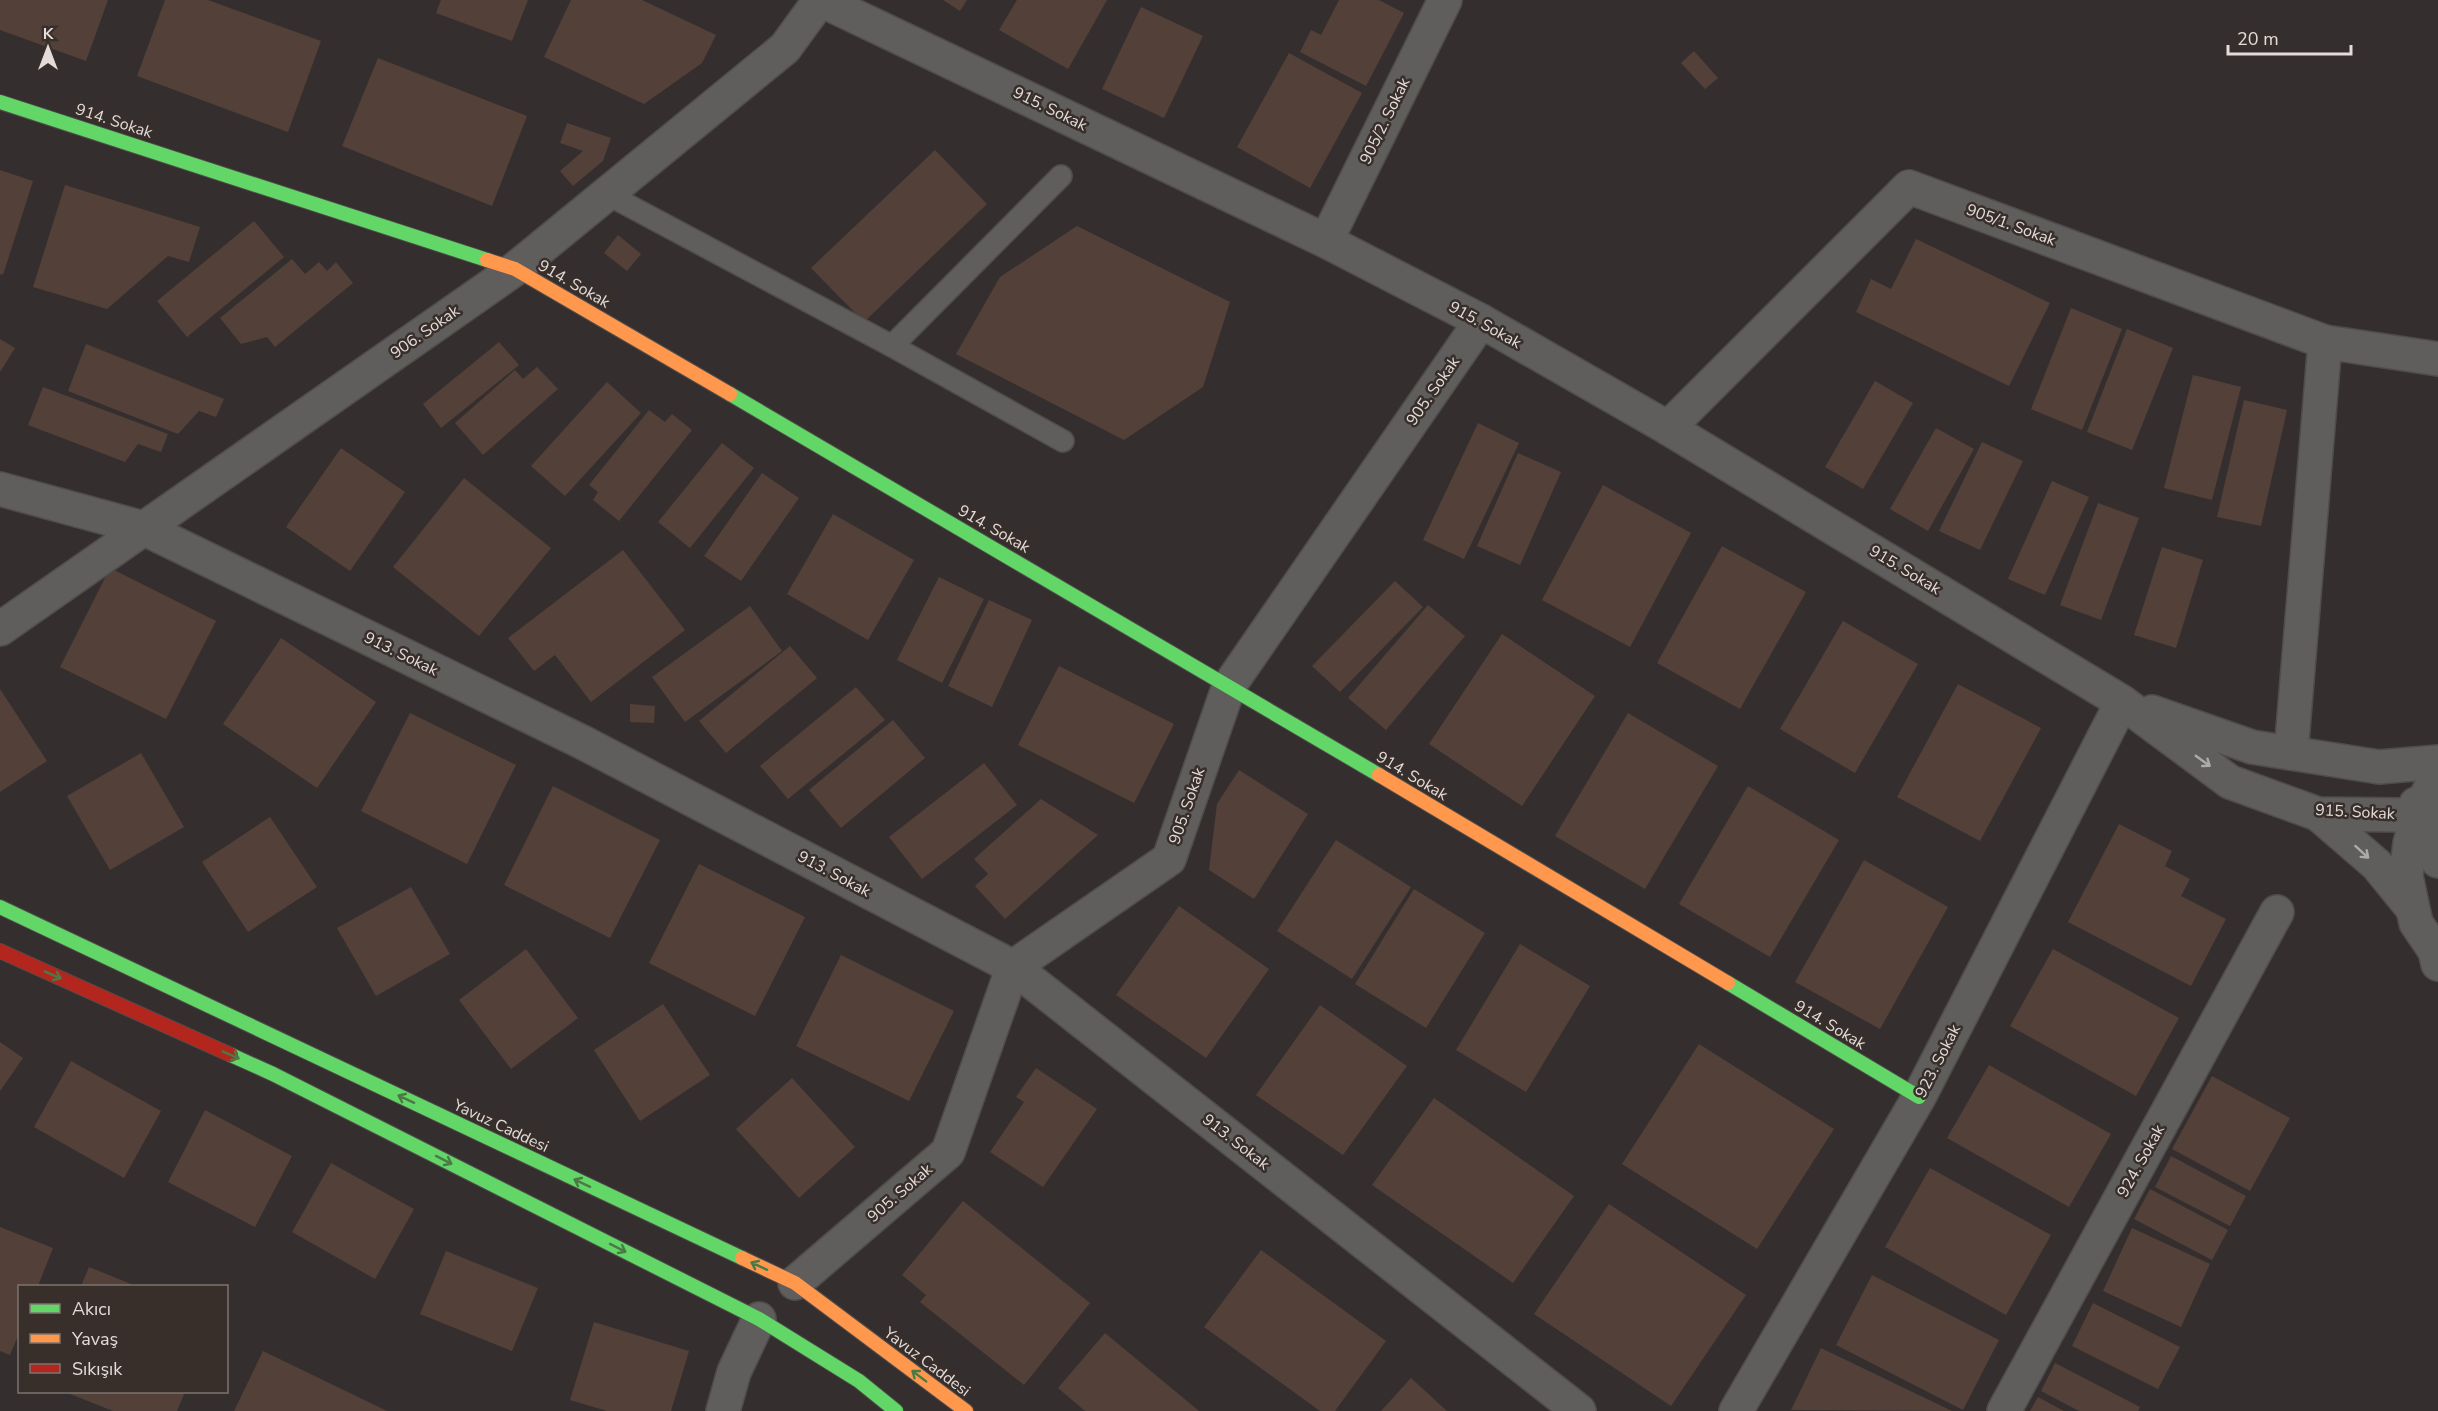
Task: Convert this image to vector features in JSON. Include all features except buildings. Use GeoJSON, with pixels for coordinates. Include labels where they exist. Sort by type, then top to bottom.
{"type":"FeatureCollection","features":[{"type":"Feature","properties":{"kind":"street","name":"906. Sokak"},"geometry":{"type":"LineString","coordinates":[[0,629],[515,268],[785,48],[821,0]]}},
{"type":"Feature","properties":{"kind":"street","name":"915. Sokak"},"geometry":{"type":"LineString","coordinates":[[821,0],[1326,241],[1481,321],[1668,428],[2122,702],[2230,782],[2318,814],[2402,815],[2428,810]]}},
{"type":"Feature","properties":{"kind":"street","name":"905/2. Sokak"},"geometry":{"type":"LineString","coordinates":[[1326,241],[1445,0]]}},
{"type":"Feature","properties":{"kind":"street","name":"914. Sokak"},"geometry":{"type":"LineString","coordinates":[[0,102],[515,268],[1229,686],[1919,1097]]}},
{"type":"Feature","properties":{"kind":"street","name":"905/1. Sokak"},"geometry":{"type":"LineString","coordinates":[[1668,428],[1909,187],[2325,342],[2438,359]]}},
{"type":"Feature","properties":{"kind":"street","name":"905. Sokak"},"geometry":{"type":"LineString","coordinates":[[795,1283],[948,1152],[1013,967],[1169,859],[1229,686],[1481,321]]}},
{"type":"Feature","properties":{"kind":"street"},"geometry":{"type":"LineString","coordinates":[[2291,753],[2325,342]]}},
{"type":"Feature","properties":{"kind":"street","name":"913. Sokak"},"geometry":{"type":"LineString","coordinates":[[0,489],[143,528],[582,742],[1013,967],[1578,1411]]}},
{"type":"Feature","properties":{"kind":"street","name":"915. Sokak"},"geometry":{"type":"LineString","coordinates":[[2122,702],[2252,747],[2366,765],[2438,762]]}},
{"type":"Feature","properties":{"kind":"street","name":"923. Sokak"},"geometry":{"type":"LineString","coordinates":[[1736,1411],[1919,1097],[2122,702]]}},
{"type":"Feature","properties":{"kind":"street"},"geometry":{"type":"LineString","coordinates":[[2366,765],[2410,792],[2428,810],[2438,861]]}},
{"type":"Feature","properties":{"kind":"street"},"geometry":{"type":"LineString","coordinates":[[2437,951],[2416,923],[2406,876],[2410,843],[2428,810],[2438,776]]}},
{"type":"Feature","properties":{"kind":"street"},"geometry":{"type":"LineString","coordinates":[[2318,814],[2377,866],[2413,909]]}},
{"type":"Feature","properties":{"kind":"street","name":"Yavuz Caddesi"},"geometry":{"type":"LineString","coordinates":[[0,908],[795,1283],[966,1411]]}},
{"type":"Feature","properties":{"kind":"street","name":"924. Sokak"},"geometry":{"type":"LineString","coordinates":[[2004,1411],[2277,912]]}},
{"type":"Feature","properties":{"kind":"street"},"geometry":{"type":"LineString","coordinates":[[0,951],[273,1074],[759,1319],[859,1381],[896,1411]]}},
{"type":"Feature","properties":{"kind":"street"},"geometry":{"type":"LineString","coordinates":[[723,1411],[734,1372],[759,1319]]}},
{"type":"Feature","properties":{"kind":"lane"},"geometry":{"type":"LineString","coordinates":[[892,346],[1061,176]]}},
{"type":"Feature","properties":{"kind":"lane"},"geometry":{"type":"LineString","coordinates":[[607,194],[892,346],[1063,441]]}},
{"type":"Feature","properties":{"kind":"traffic: fast"},"geometry":{"type":"LineString","coordinates":[[0,102],[487,260]]}},
{"type":"Feature","properties":{"kind":"traffic: fast"},"geometry":{"type":"LineString","coordinates":[[730,394],[1379,775]]}},
{"type":"Feature","properties":{"kind":"traffic: fast"},"geometry":{"type":"LineString","coordinates":[[0,907],[742,1258]]}},
{"type":"Feature","properties":{"kind":"traffic: fast"},"geometry":{"type":"LineString","coordinates":[[1728,983],[1919,1097]]}},
{"type":"Feature","properties":{"kind":"traffic: fast"},"geometry":{"type":"LineString","coordinates":[[231,1055],[759,1319],[859,1381],[896,1411]]}},
{"type":"Feature","properties":{"kind":"traffic: slow"},"geometry":{"type":"LineString","coordinates":[[487,260],[515,269],[730,394]]}},
{"type":"Feature","properties":{"kind":"traffic: slow"},"geometry":{"type":"LineString","coordinates":[[1379,775],[1728,983]]}},
{"type":"Feature","properties":{"kind":"traffic: slow"},"geometry":{"type":"LineString","coordinates":[[742,1258],[795,1283],[966,1411]]}},
{"type":"Feature","properties":{"kind":"traffic: jam"},"geometry":{"type":"LineString","coordinates":[[0,951],[231,1055]]}}]}
